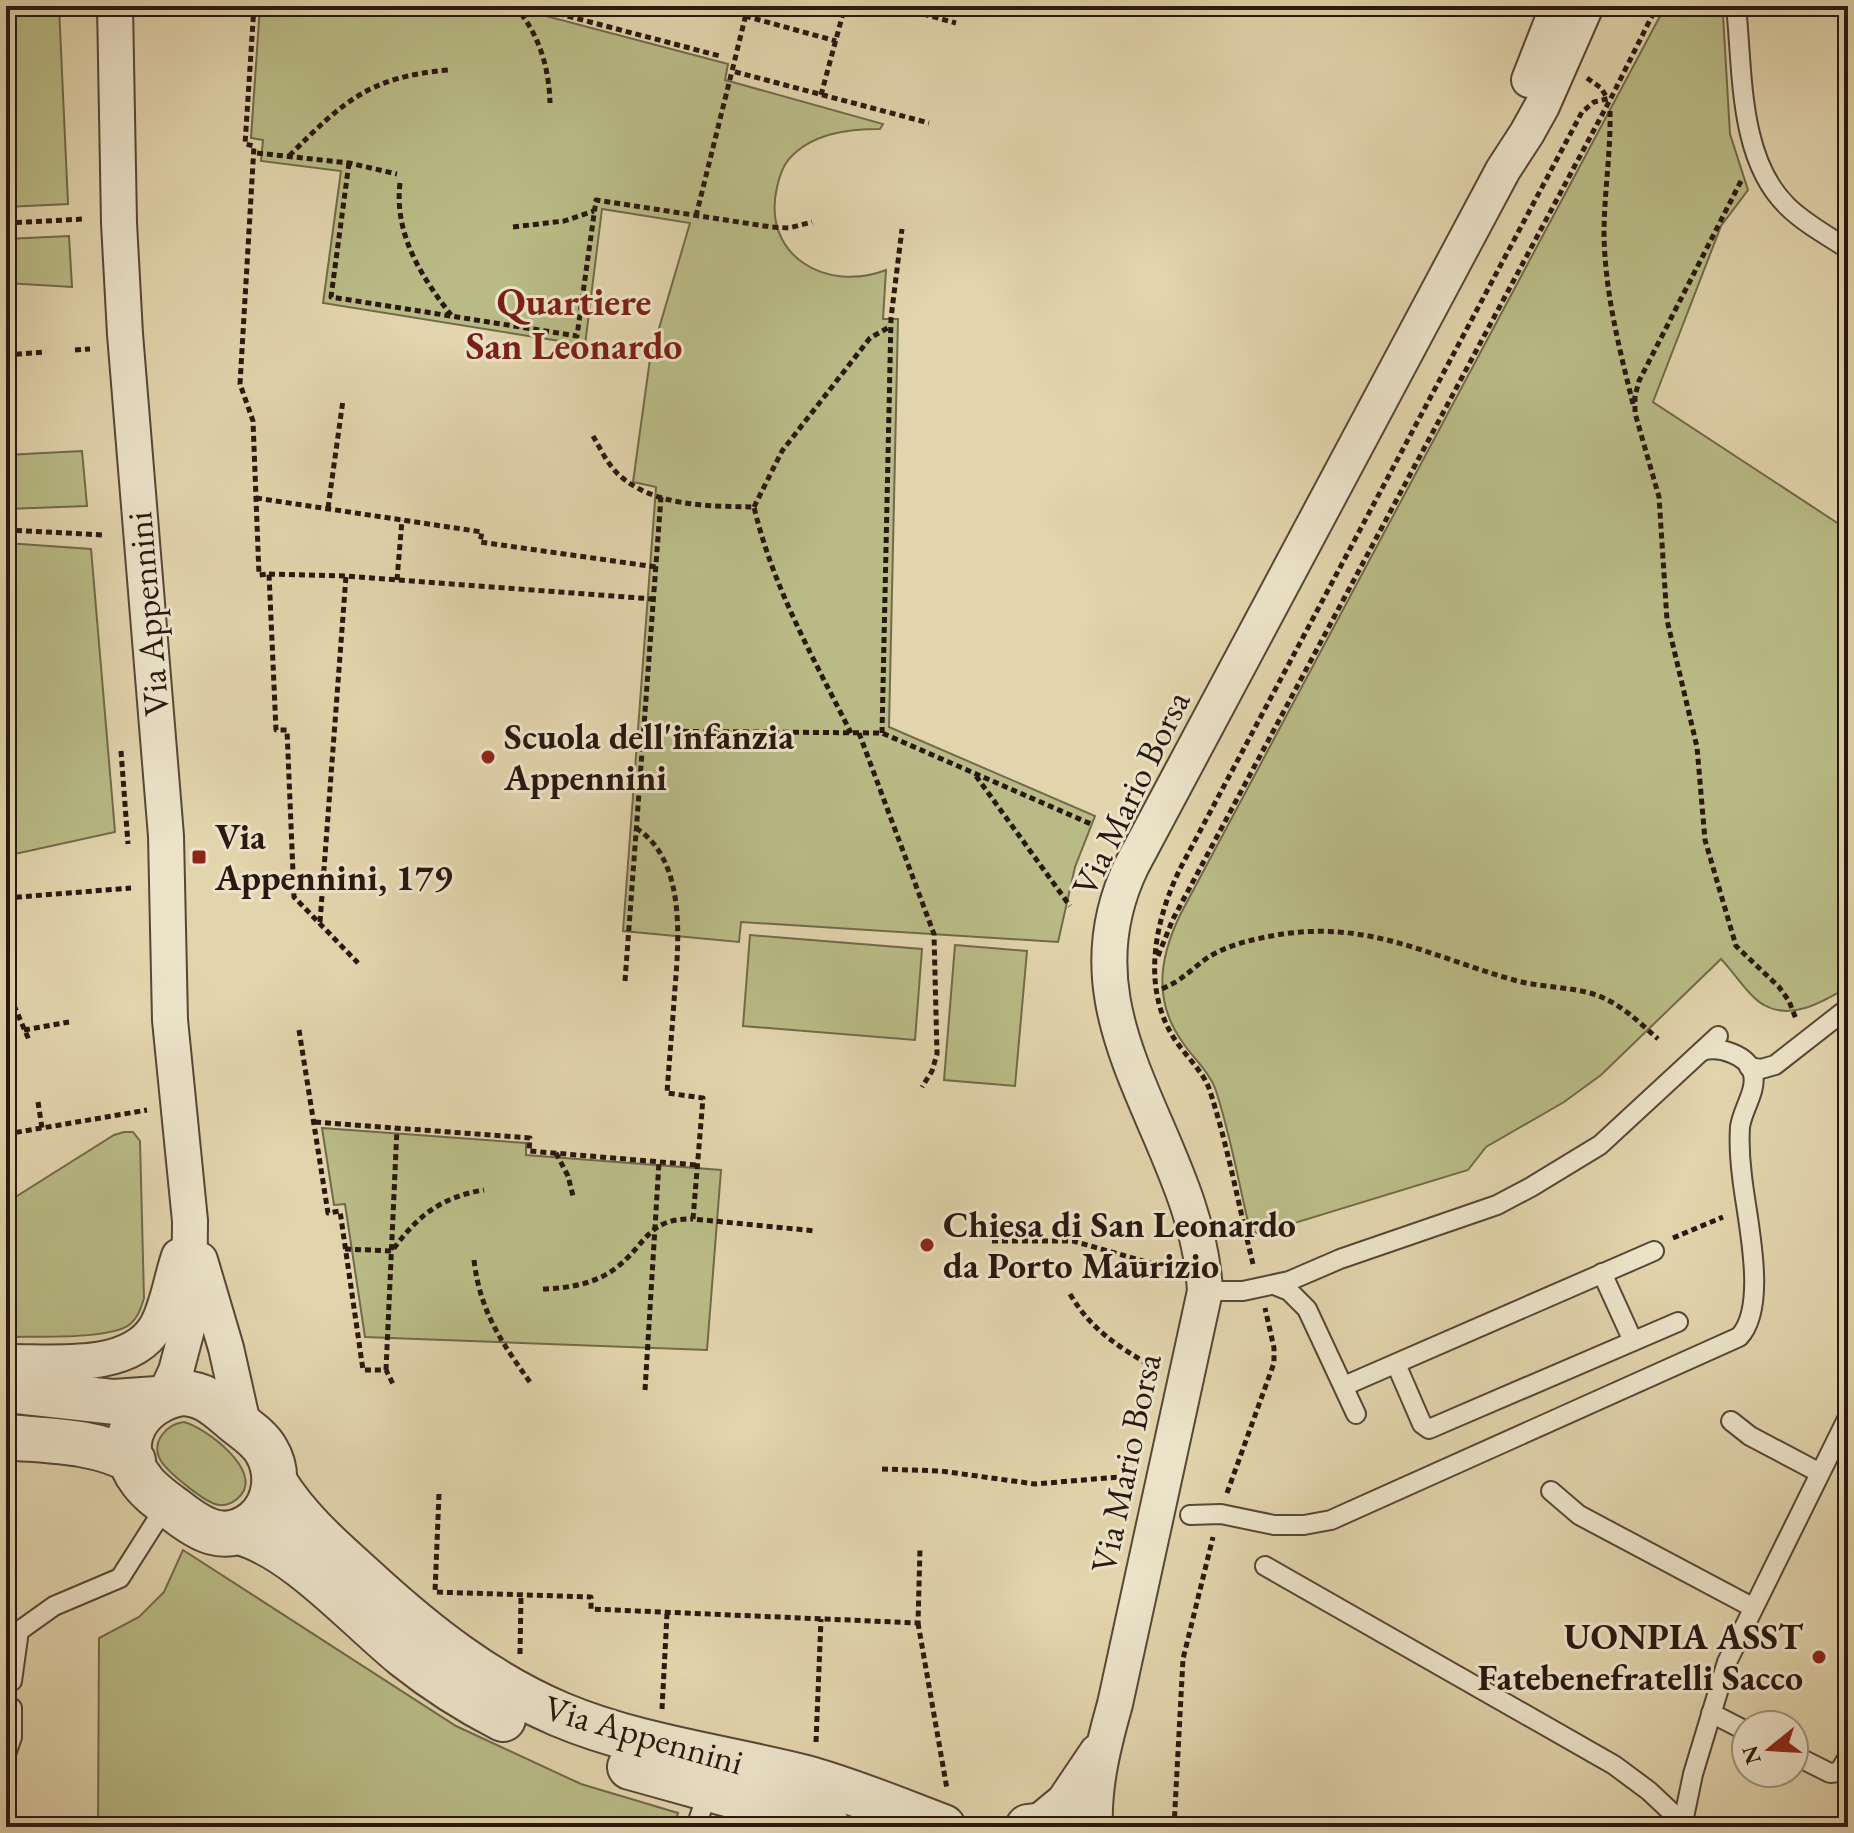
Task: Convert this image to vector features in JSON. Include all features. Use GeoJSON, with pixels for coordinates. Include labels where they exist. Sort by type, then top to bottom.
{"type":"FeatureCollection","features":[{"type":"Feature","properties":{"kind":"street","name":"Via Appennini"},"geometry":{"type":"LineString","coordinates":[[115,6],[119,223],[125,334],[166,836],[170,1020],[190,1221],[189,1322],[169,1386],[133,1424],[130,1439],[133,1461],[142,1482],[196,1527],[210,1533],[224,1535],[239,1532],[255,1536],[288,1555],[405,1656],[448,1688],[492,1714],[702,1808],[781,1809],[828,1827]]}},
{"type":"Feature","properties":{"kind":"street","name":"Via Mario Borsa"},"geometry":{"type":"LineString","coordinates":[[1503,170],[1524,93],[1558,6]]}},
{"type":"Feature","properties":{"kind":"street","name":"Via Mario Borsa"},"geometry":{"type":"LineString","coordinates":[[1095,1827],[1096,1796],[1106,1734],[1205,1291],[1201,1254],[1180,1180],[1126,1052],[1111,1001],[1107,949],[1112,913],[1132,865],[1503,170],[1542,106],[1586,6]]}},
{"type":"Feature","properties":{"kind":"street","name":"Via Appennini"},"geometry":{"type":"LineString","coordinates":[[6,1362],[94,1360],[124,1354],[136,1348],[147,1338],[161,1316],[190,1221]]}},
{"type":"Feature","properties":{"kind":"street","name":"Via Appennini"},"geometry":{"type":"LineString","coordinates":[[190,1221],[226,1348],[244,1428]]}},
{"type":"Feature","properties":{"kind":"street","name":"Via Appennini"},"geometry":{"type":"LineString","coordinates":[[6,1390],[114,1402],[198,1394],[210,1400],[266,1450],[273,1465],[275,1483],[290,1507],[311,1530],[435,1640],[481,1673],[519,1695],[561,1715],[652,1744],[855,1793],[945,1808]]}},
{"type":"Feature","properties":{"kind":"street"},"geometry":{"type":"LineString","coordinates":[[6,1437],[100,1448],[133,1461]]}},
{"type":"Feature","properties":{"kind":"street"},"geometry":{"type":"LineString","coordinates":[[6,1456],[51,1441]]}},
{"type":"Feature","properties":{"kind":"street"},"geometry":{"type":"LineString","coordinates":[[239,1532],[266,1510],[275,1483]]}},
{"type":"Feature","properties":{"kind":"street","name":"Via Mario Borsa"},"geometry":{"type":"LineString","coordinates":[[1042,1826],[1075,1787],[1106,1734]]}},
{"type":"Feature","properties":{"kind":"lane"},"geometry":{"type":"LineString","coordinates":[[1736,6],[1749,132],[1755,157],[1773,191],[1789,209],[1848,249]]}},
{"type":"Feature","properties":{"kind":"lane"},"geometry":{"type":"LineString","coordinates":[[1702,1051],[1710,1048],[1728,1051],[1749,1067],[1761,1069],[1775,1065],[1848,1008]]}},
{"type":"Feature","properties":{"kind":"lane"},"geometry":{"type":"LineString","coordinates":[[1205,1291],[1243,1291],[1274,1285],[1340,1259],[1465,1218],[1531,1187],[1600,1145],[1718,1036]]}},
{"type":"Feature","properties":{"kind":"lane"},"geometry":{"type":"LineString","coordinates":[[1190,1515],[1221,1514],[1274,1525],[1304,1525],[1331,1520],[1739,1337],[1750,1319],[1754,1287],[1740,1129],[1754,1082],[1749,1067]]}},
{"type":"Feature","properties":{"kind":"lane"},"geometry":{"type":"LineString","coordinates":[[1344,1386],[1654,1251]]}},
{"type":"Feature","properties":{"kind":"lane"},"geometry":{"type":"LineString","coordinates":[[1602,1273],[1633,1341]]}},
{"type":"Feature","properties":{"kind":"lane"},"geometry":{"type":"LineString","coordinates":[[1274,1285],[1289,1291],[1307,1309],[1356,1414]]}},
{"type":"Feature","properties":{"kind":"lane"},"geometry":{"type":"LineString","coordinates":[[1396,1364],[1422,1424],[1429,1429],[1678,1322]]}},
{"type":"Feature","properties":{"kind":"lane"},"geometry":{"type":"LineString","coordinates":[[1682,1824],[1727,1662],[1848,1417]]}},
{"type":"Feature","properties":{"kind":"lane"},"geometry":{"type":"LineString","coordinates":[[1731,1421],[1750,1436],[1820,1473]]}},
{"type":"Feature","properties":{"kind":"lane"},"geometry":{"type":"LineString","coordinates":[[1551,1491],[1579,1515],[1752,1607]]}},
{"type":"Feature","properties":{"kind":"lane"},"geometry":{"type":"LineString","coordinates":[[12,1681],[19,1631],[54,1606],[120,1578],[168,1504]]}},
{"type":"Feature","properties":{"kind":"lane"},"geometry":{"type":"LineString","coordinates":[[1265,1566],[1614,1765],[1649,1791],[1682,1824]]}},
{"type":"Feature","properties":{"kind":"lane"},"geometry":{"type":"LineString","coordinates":[[6,1754],[12,1737],[12,1708]]}},
{"type":"Feature","properties":{"kind":"lane"},"geometry":{"type":"LineString","coordinates":[[1711,1713],[1730,1723]]}},
{"type":"Feature","properties":{"kind":"lane"},"geometry":{"type":"LineString","coordinates":[[1810,1762],[1835,1774],[1843,1768],[1848,1757]]}},
{"type":"Feature","properties":{"kind":"path"},"geometry":{"type":"LineString","coordinates":[[254,6],[245,144],[254,146],[240,384],[253,421],[259,575],[346,576],[653,599]]}},
{"type":"Feature","properties":{"kind":"path"},"geometry":{"type":"LineString","coordinates":[[515,6],[531,28],[542,54],[549,79],[550,103]]}},
{"type":"Feature","properties":{"kind":"path"},"geometry":{"type":"LineString","coordinates":[[529,6],[720,56]]}},
{"type":"Feature","properties":{"kind":"path"},"geometry":{"type":"LineString","coordinates":[[696,216],[748,6]]}},
{"type":"Feature","properties":{"kind":"path"},"geometry":{"type":"LineString","coordinates":[[821,95],[845,6]]}},
{"type":"Feature","properties":{"kind":"path"},"geometry":{"type":"LineString","coordinates":[[894,6],[956,23]]}},
{"type":"Feature","properties":{"kind":"path"},"geometry":{"type":"LineString","coordinates":[[1156,969],[1173,919],[1655,15],[1657,6]]}},
{"type":"Feature","properties":{"kind":"path"},"geometry":{"type":"LineString","coordinates":[[745,16],[836,41]]}},
{"type":"Feature","properties":{"kind":"path"},"geometry":{"type":"LineString","coordinates":[[289,156],[341,108],[381,82],[411,73],[448,70]]}},
{"type":"Feature","properties":{"kind":"path"},"geometry":{"type":"LineString","coordinates":[[732,71],[929,123]]}},
{"type":"Feature","properties":{"kind":"path"},"geometry":{"type":"LineString","coordinates":[[1579,73],[1609,97]]}},
{"type":"Feature","properties":{"kind":"path"},"geometry":{"type":"LineString","coordinates":[[1254,1266],[1209,1086],[1166,1024],[1158,1001],[1156,945],[1164,906],[1182,865],[1582,112],[1589,104],[1609,97]]}},
{"type":"Feature","properties":{"kind":"path"},"geometry":{"type":"LineString","coordinates":[[1610,111],[1604,232],[1608,292],[1635,413],[1659,497],[1667,620],[1697,747],[1702,823],[1736,946],[1779,987],[1797,1020]]}},
{"type":"Feature","properties":{"kind":"path"},"geometry":{"type":"LineString","coordinates":[[257,153],[349,163],[397,174]]}},
{"type":"Feature","properties":{"kind":"path"},"geometry":{"type":"LineString","coordinates":[[349,163],[331,297],[577,336],[596,200],[771,227],[789,228],[812,222]]}},
{"type":"Feature","properties":{"kind":"path"},"geometry":{"type":"LineString","coordinates":[[1635,413],[1639,381],[1745,173]]}},
{"type":"Feature","properties":{"kind":"path"},"geometry":{"type":"LineString","coordinates":[[400,183],[399,208],[411,253],[427,284],[452,316]]}},
{"type":"Feature","properties":{"kind":"path"},"geometry":{"type":"LineString","coordinates":[[513,227],[564,221],[595,211]]}},
{"type":"Feature","properties":{"kind":"path"},"geometry":{"type":"LineString","coordinates":[[6,223],[84,219]]}},
{"type":"Feature","properties":{"kind":"path"},"geometry":{"type":"LineString","coordinates":[[882,733],[891,326],[902,229]]}},
{"type":"Feature","properties":{"kind":"path"},"geometry":{"type":"LineString","coordinates":[[851,733],[778,589],[754,507],[782,451],[870,338],[891,326]]}},
{"type":"Feature","properties":{"kind":"path"},"geometry":{"type":"LineString","coordinates":[[75,350],[90,349]]}},
{"type":"Feature","properties":{"kind":"path"},"geometry":{"type":"LineString","coordinates":[[6,355],[46,352]]}},
{"type":"Feature","properties":{"kind":"path"},"geometry":{"type":"LineString","coordinates":[[328,508],[343,400]]}},
{"type":"Feature","properties":{"kind":"path"},"geometry":{"type":"LineString","coordinates":[[593,436],[615,472],[635,487],[661,497],[715,506],[754,507]]}},
{"type":"Feature","properties":{"kind":"path"},"geometry":{"type":"LineString","coordinates":[[625,981],[661,497]]}},
{"type":"Feature","properties":{"kind":"path"},"geometry":{"type":"LineString","coordinates":[[256,498],[482,532],[480,542],[656,567]]}},
{"type":"Feature","properties":{"kind":"path"},"geometry":{"type":"LineString","coordinates":[[397,580],[402,520]]}},
{"type":"Feature","properties":{"kind":"path"},"geometry":{"type":"LineString","coordinates":[[6,530],[104,535]]}},
{"type":"Feature","properties":{"kind":"path"},"geometry":{"type":"LineString","coordinates":[[269,574],[276,730],[287,730],[294,897],[358,963]]}},
{"type":"Feature","properties":{"kind":"path"},"geometry":{"type":"LineString","coordinates":[[320,922],[346,576]]}},
{"type":"Feature","properties":{"kind":"path"},"geometry":{"type":"LineString","coordinates":[[643,731],[882,733],[1091,824]]}},
{"type":"Feature","properties":{"kind":"path"},"geometry":{"type":"LineString","coordinates":[[859,733],[934,934],[937,1054],[932,1071],[922,1087]]}},
{"type":"Feature","properties":{"kind":"path"},"geometry":{"type":"LineString","coordinates":[[121,751],[128,844]]}},
{"type":"Feature","properties":{"kind":"path"},"geometry":{"type":"LineString","coordinates":[[975,775],[1070,906]]}},
{"type":"Feature","properties":{"kind":"path"},"geometry":{"type":"LineString","coordinates":[[636,828],[646,835],[656,849],[677,905],[679,936],[667,1093],[703,1098],[693,1219]]}},
{"type":"Feature","properties":{"kind":"path"},"geometry":{"type":"LineString","coordinates":[[6,898],[131,888]]}},
{"type":"Feature","properties":{"kind":"path"},"geometry":{"type":"LineString","coordinates":[[1162,989],[1186,977],[1220,951],[1269,936],[1323,931],[1382,938],[1517,981],[1597,996],[1634,1017],[1658,1039]]}},
{"type":"Feature","properties":{"kind":"path"},"geometry":{"type":"LineString","coordinates":[[6,987],[29,1040]]}},
{"type":"Feature","properties":{"kind":"path"},"geometry":{"type":"LineString","coordinates":[[6,1016],[17,1014]]}},
{"type":"Feature","properties":{"kind":"path"},"geometry":{"type":"LineString","coordinates":[[24,1030],[69,1022]]}},
{"type":"Feature","properties":{"kind":"path"},"geometry":{"type":"LineString","coordinates":[[299,1030],[328,1213],[340,1211],[363,1370],[386,1370]]}},
{"type":"Feature","properties":{"kind":"path"},"geometry":{"type":"LineString","coordinates":[[38,1102],[42,1128]]}},
{"type":"Feature","properties":{"kind":"path"},"geometry":{"type":"LineString","coordinates":[[6,1134],[147,1110]]}},
{"type":"Feature","properties":{"kind":"path"},"geometry":{"type":"LineString","coordinates":[[315,1122],[530,1138],[529,1151],[697,1165]]}},
{"type":"Feature","properties":{"kind":"path"},"geometry":{"type":"LineString","coordinates":[[393,1384],[386,1370],[397,1128]]}},
{"type":"Feature","properties":{"kind":"path"},"geometry":{"type":"LineString","coordinates":[[556,1153],[568,1176],[573,1196]]}},
{"type":"Feature","properties":{"kind":"path"},"geometry":{"type":"LineString","coordinates":[[645,1390],[659,1162]]}},
{"type":"Feature","properties":{"kind":"path"},"geometry":{"type":"LineString","coordinates":[[392,1251],[406,1231],[438,1205],[460,1194],[484,1190]]}},
{"type":"Feature","properties":{"kind":"path"},"geometry":{"type":"LineString","coordinates":[[1654,1251],[1664,1242],[1746,1207]]}},
{"type":"Feature","properties":{"kind":"path"},"geometry":{"type":"LineString","coordinates":[[543,1289],[582,1284],[614,1269],[655,1226],[676,1218],[816,1231]]}},
{"type":"Feature","properties":{"kind":"path"},"geometry":{"type":"LineString","coordinates":[[992,1241],[1073,1241],[1164,1267]]}},
{"type":"Feature","properties":{"kind":"path"},"geometry":{"type":"LineString","coordinates":[[345,1249],[392,1251]]}},
{"type":"Feature","properties":{"kind":"path"},"geometry":{"type":"LineString","coordinates":[[474,1260],[477,1283],[494,1330],[532,1385]]}},
{"type":"Feature","properties":{"kind":"path"},"geometry":{"type":"LineString","coordinates":[[1070,1294],[1097,1331],[1155,1368]]}},
{"type":"Feature","properties":{"kind":"path"},"geometry":{"type":"LineString","coordinates":[[1223,1505],[1274,1363],[1274,1348],[1264,1303]]}},
{"type":"Feature","properties":{"kind":"path"},"geometry":{"type":"LineString","coordinates":[[882,1469],[941,1471],[1035,1484],[1132,1476]]}},
{"type":"Feature","properties":{"kind":"path"},"geometry":{"type":"LineString","coordinates":[[439,1494],[435,1592],[591,1597],[591,1609],[667,1614],[918,1623]]}},
{"type":"Feature","properties":{"kind":"path"},"geometry":{"type":"LineString","coordinates":[[1174,1827],[1183,1659],[1216,1528]]}},
{"type":"Feature","properties":{"kind":"path"},"geometry":{"type":"LineString","coordinates":[[920,1548],[918,1623],[945,1808]]}},
{"type":"Feature","properties":{"kind":"path"},"geometry":{"type":"LineString","coordinates":[[520,1665],[521,1595]]}},
{"type":"Feature","properties":{"kind":"path"},"geometry":{"type":"LineString","coordinates":[[662,1714],[667,1614]]}},
{"type":"Feature","properties":{"kind":"path"},"geometry":{"type":"LineString","coordinates":[[816,1745],[821,1619]]}},
{"type":"Feature","properties":{"kind":"green space"},"geometry":{"type":"Polygon","coordinates":[[[6,6],[59,6],[68,204],[6,207],[6,6]]]}},
{"type":"Feature","properties":{"kind":"green space"},"geometry":{"type":"Polygon","coordinates":[[[260,6],[508,6],[728,64],[725,80],[883,124],[880,129],[856,130],[819,138],[789,159],[777,187],[775,211],[779,232],[789,250],[803,263],[821,272],[864,276],[886,270],[883,319],[898,319],[889,727],[1095,816],[1075,867],[1058,942],[741,922],[739,942],[623,931],[656,487],[633,482],[650,359],[690,223],[602,209],[585,345],[323,303],[341,171],[261,161],[263,140],[251,138],[260,6]]]}},
{"type":"Feature","properties":{"kind":"green space"},"geometry":{"type":"Polygon","coordinates":[[[1669,6],[1719,6],[1723,15],[1730,134],[1748,190],[1721,226],[1653,402],[1848,530],[1848,987],[1808,1007],[1786,1011],[1775,1009],[1753,997],[1721,959],[1601,1075],[1564,1102],[1486,1147],[1468,1170],[1256,1233],[1249,1226],[1215,1088],[1173,1027],[1167,1011],[1162,980],[1167,948],[1180,915],[1659,18],[1669,6]]]}},
{"type":"Feature","properties":{"kind":"green space"},"geometry":{"type":"Polygon","coordinates":[[[69,236],[72,287],[6,283],[6,239],[69,236]]]}},
{"type":"Feature","properties":{"kind":"green space"},"geometry":{"type":"Polygon","coordinates":[[[82,451],[87,506],[6,509],[6,455],[82,451]]]}},
{"type":"Feature","properties":{"kind":"green space"},"geometry":{"type":"Polygon","coordinates":[[[6,543],[91,549],[115,832],[10,855],[15,884],[6,885],[6,543]]]}},
{"type":"Feature","properties":{"kind":"green space"},"geometry":{"type":"Polygon","coordinates":[[[750,935],[922,949],[915,1040],[743,1026],[750,935]]]}},
{"type":"Feature","properties":{"kind":"green space"},"geometry":{"type":"Polygon","coordinates":[[[955,945],[1027,951],[1015,1086],[944,1080],[955,945]]]}},
{"type":"Feature","properties":{"kind":"green space"},"geometry":{"type":"Polygon","coordinates":[[[322,1128],[526,1143],[526,1155],[721,1170],[707,1350],[365,1337],[345,1204],[334,1205],[322,1128]]]}},
{"type":"Feature","properties":{"kind":"green space"},"geometry":{"type":"Polygon","coordinates":[[[133,1132],[140,1141],[144,1298],[137,1316],[129,1325],[105,1333],[6,1337],[6,1203],[114,1135],[133,1132]]]}},
{"type":"Feature","properties":{"kind":"green space"},"geometry":{"type":"Polygon","coordinates":[[[184,1422],[205,1432],[238,1462],[245,1485],[234,1501],[220,1505],[206,1500],[179,1480],[161,1461],[157,1448],[159,1441],[171,1426],[184,1422]]]}},
{"type":"Feature","properties":{"kind":"green space"},"geometry":{"type":"Polygon","coordinates":[[[183,1550],[456,1726],[581,1784],[678,1813],[674,1827],[98,1827],[99,1638],[139,1617],[164,1592],[183,1550]]]}},
{"type":"Feature","properties":{"kind":"place","name":"Scuola dell'infanzia Appennini"},"geometry":{"type":"Point","coordinates":[488,757]}},
{"type":"Feature","properties":{"kind":"place","name":"Via Appennini, 179"},"geometry":{"type":"Point","coordinates":[199,857]}},
{"type":"Feature","properties":{"kind":"place","name":"Chiesa di San Leonardo da Porto Maurizio"},"geometry":{"type":"Point","coordinates":[927,1245]}},
{"type":"Feature","properties":{"kind":"place","name":"UONPIA ASST Fatebenefratelli Sacco"},"geometry":{"type":"Point","coordinates":[1819,1657]}},
{"type":"Feature","properties":{"kind":"district","name":"Quartiere San Leonardo"},"geometry":{"type":"Point","coordinates":[574,324]}}]}
